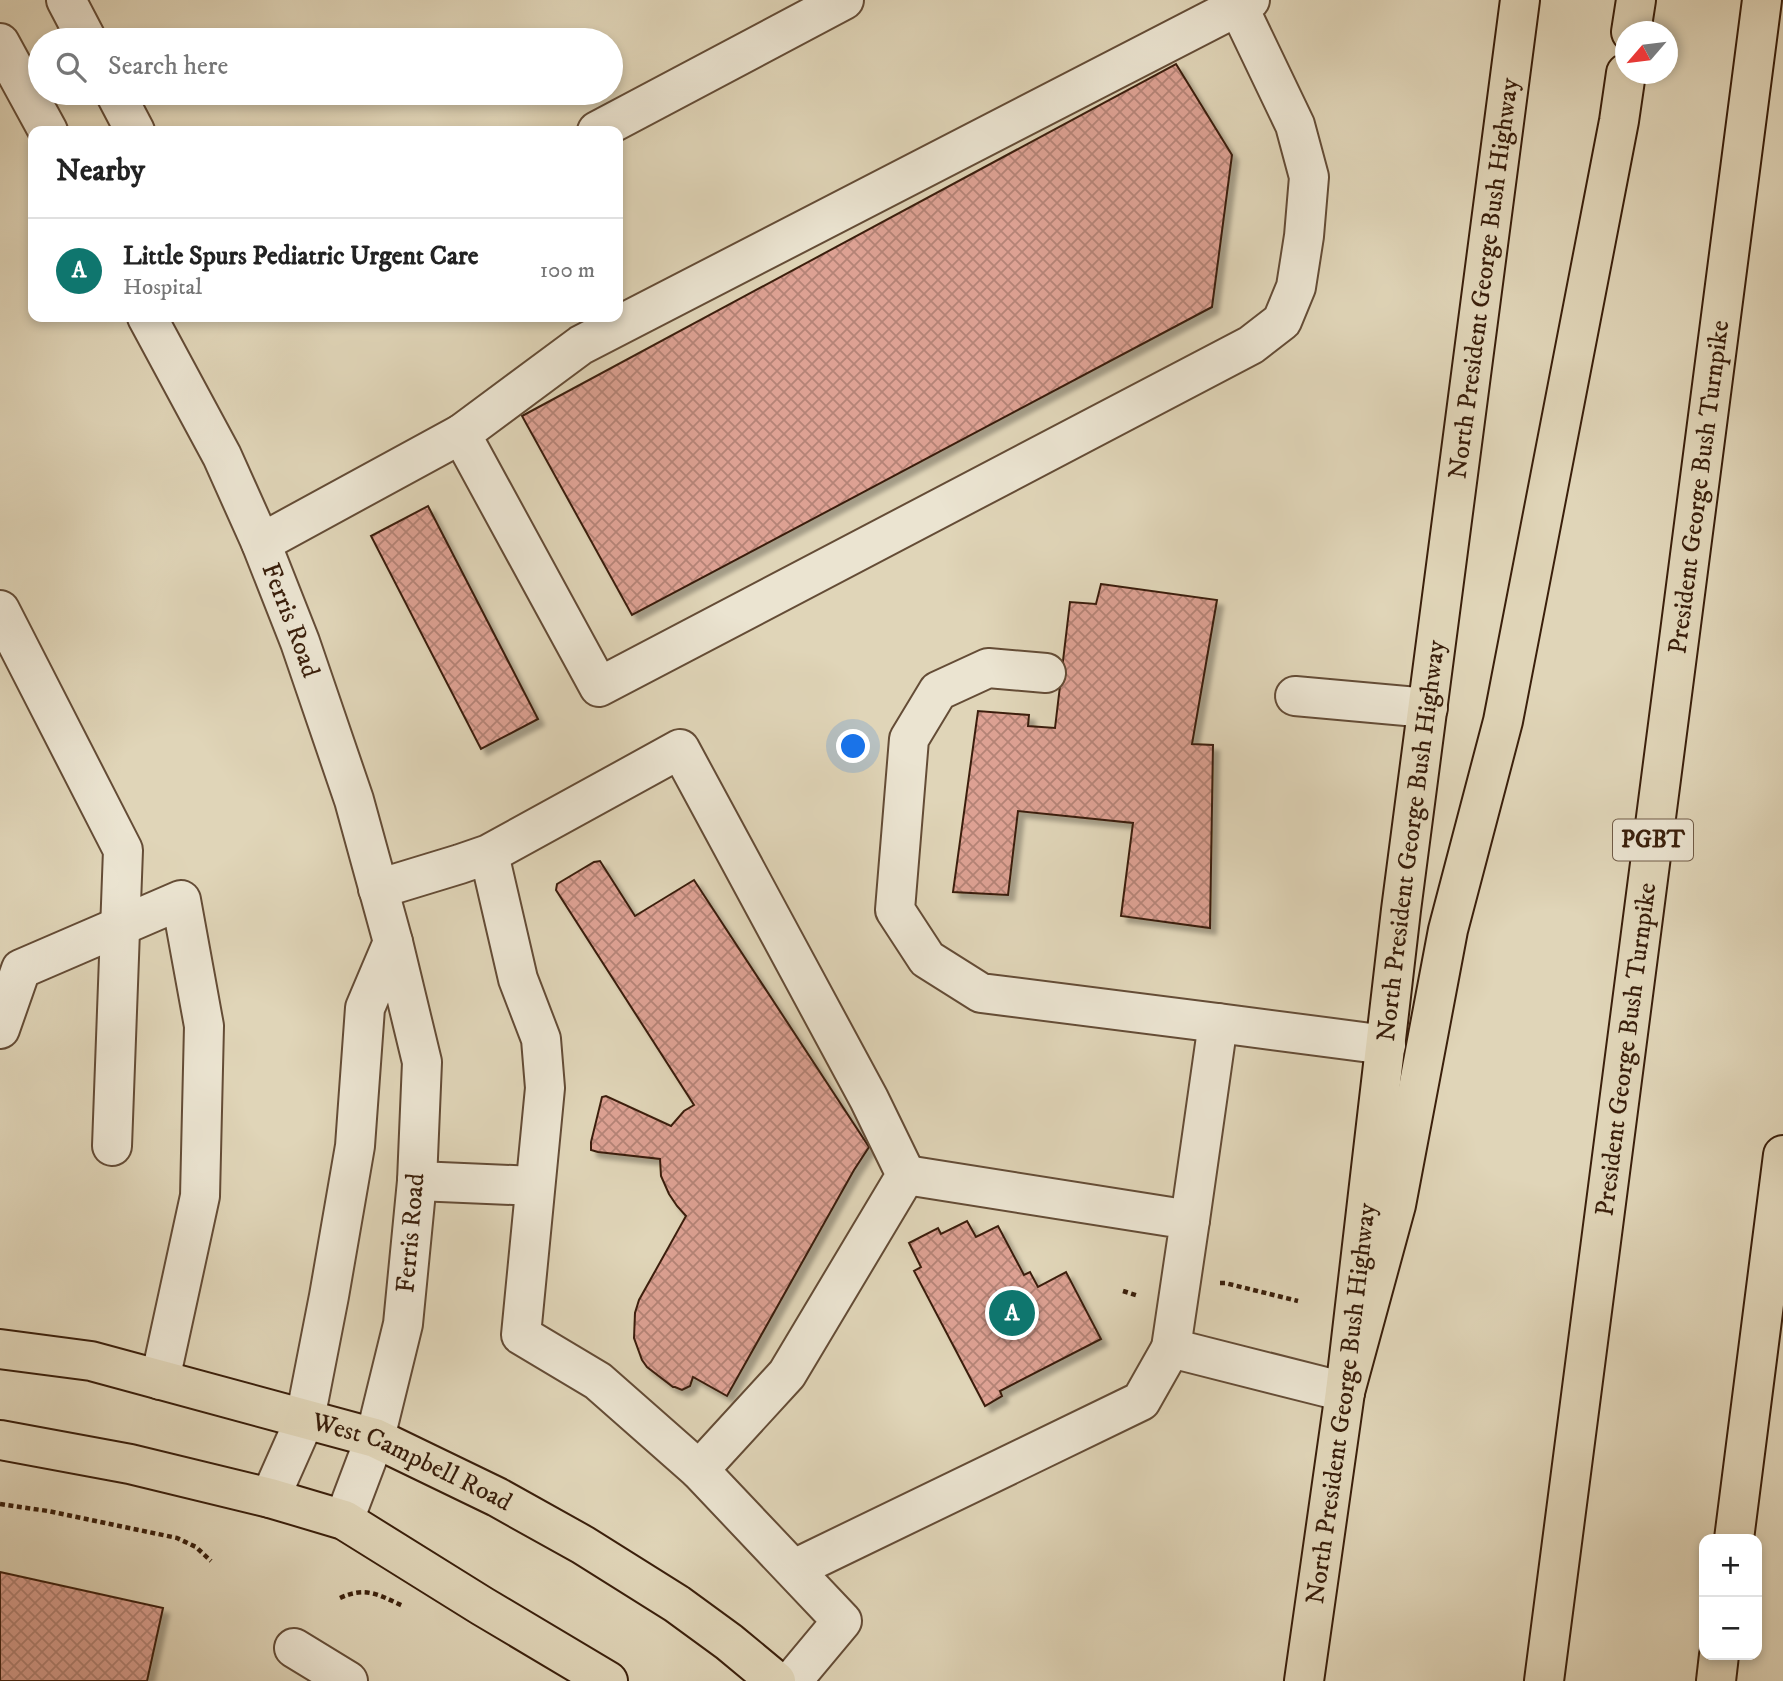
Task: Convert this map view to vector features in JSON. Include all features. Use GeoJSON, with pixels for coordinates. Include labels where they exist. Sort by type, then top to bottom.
{"type":"FeatureCollection","features":[{"type":"Feature","properties":{"kind":"main road","name":"North President George Bush Highway"},"geometry":{"type":"LineString","coordinates":[[1304,1681],[1345,1392],[1428,708],[1520,0]]}},
{"type":"Feature","properties":{"kind":"main road"},"geometry":{"type":"LineString","coordinates":[[1633,21],[1636,0]]}},
{"type":"Feature","properties":{"kind":"main road","name":"President George Bush Turnpike"},"geometry":{"type":"LineString","coordinates":[[1544,1681],[1762,0]]}},
{"type":"Feature","properties":{"kind":"main road"},"geometry":{"type":"LineString","coordinates":[[1345,1392],[1396,1205],[1448,930],[1503,721],[1624,84]]}},
{"type":"Feature","properties":{"kind":"main road"},"geometry":{"type":"LineString","coordinates":[[1735,1534],[1783,1155]]}},
{"type":"Feature","properties":{"kind":"main road","name":"West Campbell Road"},"geometry":{"type":"LineString","coordinates":[[0,1349],[91,1361],[375,1438],[496,1497],[583,1545],[677,1604],[776,1681]]}},
{"type":"Feature","properties":{"kind":"main road"},"geometry":{"type":"LineString","coordinates":[[0,1440],[130,1464],[270,1498],[344,1520],[608,1681]]}},
{"type":"Feature","properties":{"kind":"main road"},"geometry":{"type":"LineString","coordinates":[[1716,1681],[1718,1660]]}},
{"type":"Feature","properties":{"kind":"street"},"geometry":{"type":"LineString","coordinates":[[66,0],[81,28]]}},
{"type":"Feature","properties":{"kind":"street"},"geometry":{"type":"LineString","coordinates":[[606,126],[844,0]]}},
{"type":"Feature","properties":{"kind":"street"},"geometry":{"type":"LineString","coordinates":[[261,543],[461,434],[582,345],[1244,3],[1295,125],[1309,177],[1296,287],[1282,321],[1251,345],[599,687],[461,434]]}},
{"type":"Feature","properties":{"kind":"street"},"geometry":{"type":"LineString","coordinates":[[0,43],[28,94]]}},
{"type":"Feature","properties":{"kind":"street"},"geometry":{"type":"LineString","coordinates":[[34,105],[45,126]]}},
{"type":"Feature","properties":{"kind":"street"},"geometry":{"type":"LineString","coordinates":[[121,105],[132,126]]}},
{"type":"Feature","properties":{"kind":"street","name":"Ferris Road"},"geometry":{"type":"LineString","coordinates":[[150,322],[222,456],[261,543],[300,642],[349,786],[379,889],[422,1062],[417,1181],[403,1324],[375,1438],[344,1520]]}},
{"type":"Feature","properties":{"kind":"street"},"geometry":{"type":"LineString","coordinates":[[0,610],[123,850],[112,1146]]}},
{"type":"Feature","properties":{"kind":"street"},"geometry":{"type":"LineString","coordinates":[[1046,673],[988,668],[938,691],[909,739],[895,909],[927,959],[981,993],[1386,1045]]}},
{"type":"Feature","properties":{"kind":"street"},"geometry":{"type":"LineString","coordinates":[[1295,695],[1428,708]]}},
{"type":"Feature","properties":{"kind":"street"},"geometry":{"type":"LineString","coordinates":[[379,889],[489,854],[680,749],[869,1099],[906,1175]]}},
{"type":"Feature","properties":{"kind":"street"},"geometry":{"type":"LineString","coordinates":[[489,854],[518,979],[541,1039],[545,1088],[521,1335],[598,1381],[699,1470],[842,1621],[792,1681]]}},
{"type":"Feature","properties":{"kind":"street"},"geometry":{"type":"LineString","coordinates":[[0,1029],[21,969],[181,900],[204,1026],[200,1196],[160,1380]]}},
{"type":"Feature","properties":{"kind":"street"},"geometry":{"type":"LineString","coordinates":[[270,1498],[305,1419],[355,1146],[365,1008],[393,942]]}},
{"type":"Feature","properties":{"kind":"street"},"geometry":{"type":"LineString","coordinates":[[794,1569],[1141,1401],[1171,1348],[1218,1023]]}},
{"type":"Feature","properties":{"kind":"street"},"geometry":{"type":"LineString","coordinates":[[906,1175],[1189,1220]]}},
{"type":"Feature","properties":{"kind":"street"},"geometry":{"type":"LineString","coordinates":[[699,1470],[787,1374],[906,1175]]}},
{"type":"Feature","properties":{"kind":"street"},"geometry":{"type":"LineString","coordinates":[[417,1181],[535,1186]]}},
{"type":"Feature","properties":{"kind":"street"},"geometry":{"type":"LineString","coordinates":[[1171,1348],[1345,1392]]}},
{"type":"Feature","properties":{"kind":"street"},"geometry":{"type":"LineString","coordinates":[[294,1648],[348,1681]]}},
{"type":"Feature","properties":{"kind":"path"},"geometry":{"type":"LineString","coordinates":[[1211,1284],[1225,1283],[1298,1301]]}},
{"type":"Feature","properties":{"kind":"path"},"geometry":{"type":"LineString","coordinates":[[0,1504],[48,1511],[177,1538],[196,1547],[211,1561]]}},
{"type":"Feature","properties":{"kind":"building"},"geometry":{"type":"Polygon","coordinates":[[[1176,64],[1232,155],[1212,307],[632,615],[522,416],[1176,64]]]}},
{"type":"Feature","properties":{"kind":"building"},"geometry":{"type":"Polygon","coordinates":[[[428,506],[538,719],[481,749],[371,536],[428,506]]]}},
{"type":"Feature","properties":{"kind":"building"},"geometry":{"type":"Polygon","coordinates":[[[1101,584],[1217,600],[1192,744],[1213,745],[1210,928],[1121,916],[1133,823],[1018,811],[1008,895],[953,892],[978,711],[1029,715],[1028,726],[1055,728],[1070,602],[1096,604],[1101,584]]]}},
{"type":"Feature","properties":{"kind":"building"},"geometry":{"type":"Polygon","coordinates":[[[600,861],[635,916],[694,880],[869,1147],[727,1396],[693,1377],[690,1386],[682,1390],[673,1387],[647,1367],[634,1338],[635,1313],[639,1300],[686,1216],[669,1194],[661,1176],[660,1159],[591,1150],[602,1097],[606,1096],[671,1126],[684,1111],[694,1105],[556,890],[557,884],[600,861]]]}},
{"type":"Feature","properties":{"kind":"building"},"geometry":{"type":"Polygon","coordinates":[[[967,1221],[976,1237],[998,1226],[1024,1275],[1030,1272],[1038,1287],[1066,1272],[1101,1339],[1000,1391],[1002,1396],[985,1406],[914,1271],[921,1267],[909,1243],[938,1228],[941,1234],[967,1221]]]}},
{"type":"Feature","properties":{"kind":"building"},"geometry":{"type":"Polygon","coordinates":[[[0,1572],[163,1608],[147,1681],[0,1681],[0,1572]]]}},
{"type":"Feature","properties":{"kind":"place","name":"Little Spurs Pediatric Urgent Care"},"geometry":{"type":"Point","coordinates":[1012,1313]}}]}
